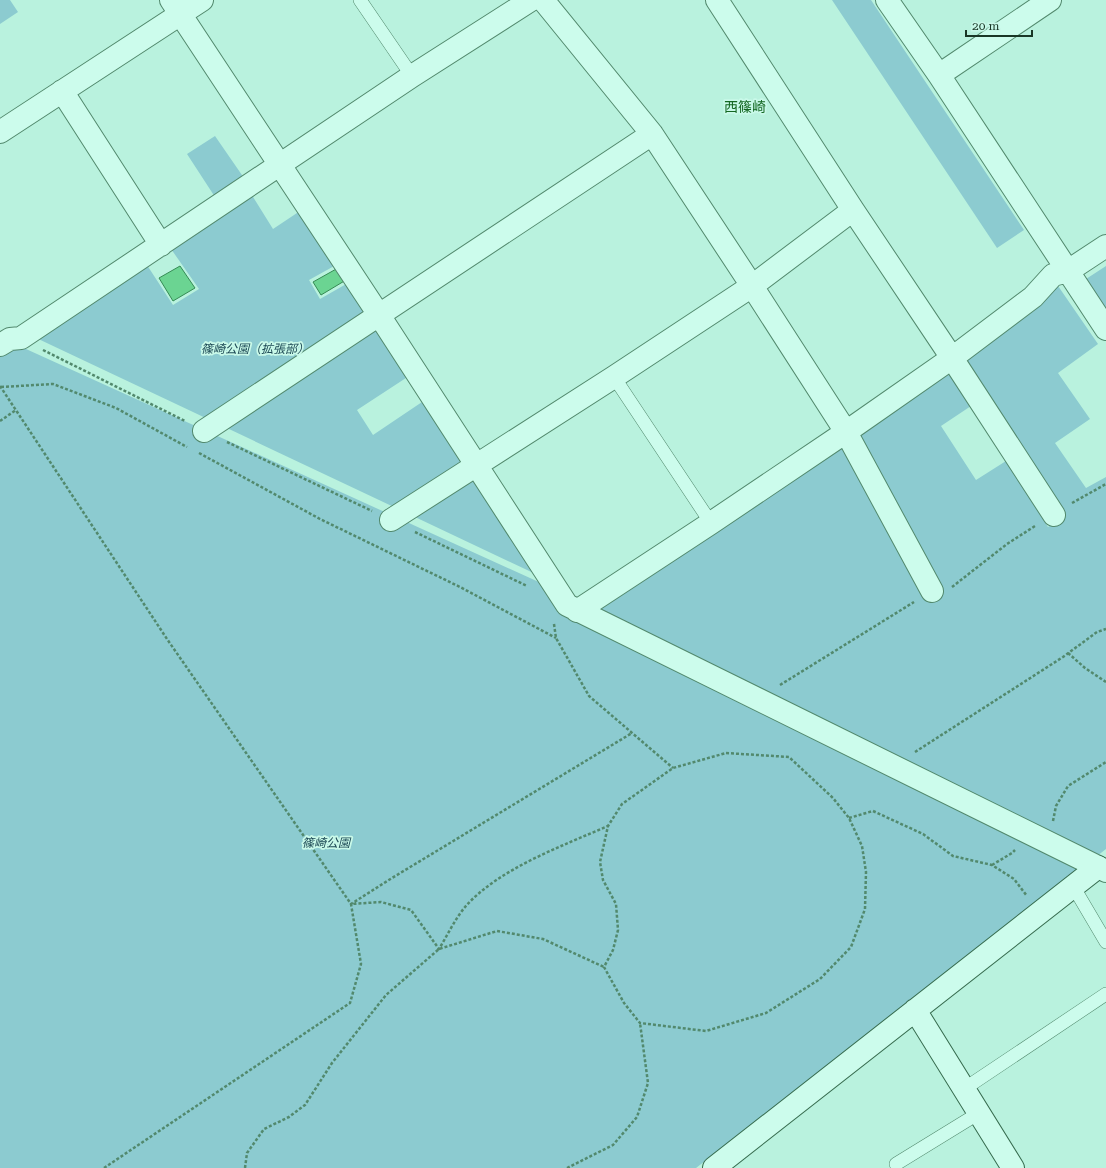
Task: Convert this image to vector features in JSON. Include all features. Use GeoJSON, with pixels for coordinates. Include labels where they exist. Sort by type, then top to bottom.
{"type":"FeatureCollection","features":[{"type":"Feature","properties":{"kind":"street"},"geometry":{"type":"LineString","coordinates":[[0,132],[62,91],[176,7],[202,0]]}},
{"type":"Feature","properties":{"kind":"street"},"geometry":{"type":"LineString","coordinates":[[0,345],[10,339],[21,338],[412,76],[531,0]]}},
{"type":"Feature","properties":{"kind":"street"},"geometry":{"type":"LineString","coordinates":[[543,0],[652,134],[846,432],[932,591]]}},
{"type":"Feature","properties":{"kind":"street"},"geometry":{"type":"LineString","coordinates":[[717,0],[1054,515]]}},
{"type":"Feature","properties":{"kind":"street"},"geometry":{"type":"LineString","coordinates":[[887,0],[939,75],[1106,329]]}},
{"type":"Feature","properties":{"kind":"street"},"geometry":{"type":"LineString","coordinates":[[939,75],[1050,0]]}},
{"type":"Feature","properties":{"kind":"street"},"geometry":{"type":"LineString","coordinates":[[176,7],[279,166],[379,315],[567,605],[1102,869]]}},
{"type":"Feature","properties":{"kind":"street"},"geometry":{"type":"LineString","coordinates":[[62,91],[161,244]]}},
{"type":"Feature","properties":{"kind":"street"},"geometry":{"type":"LineString","coordinates":[[204,431],[652,134]]}},
{"type":"Feature","properties":{"kind":"street"},"geometry":{"type":"LineString","coordinates":[[391,520],[477,466],[752,286],[853,210]]}},
{"type":"Feature","properties":{"kind":"street"},"geometry":{"type":"LineString","coordinates":[[577,611],[846,432],[952,358],[1033,297],[1053,275],[1068,271],[1106,246]]}},
{"type":"Feature","properties":{"kind":"street"},"geometry":{"type":"LineString","coordinates":[[714,1168],[1074,886],[1102,869]]}},
{"type":"Feature","properties":{"kind":"street"},"geometry":{"type":"LineString","coordinates":[[915,1010],[1013,1168]]}},
{"type":"Feature","properties":{"kind":"lane"},"geometry":{"type":"LineString","coordinates":[[360,0],[412,76]]}},
{"type":"Feature","properties":{"kind":"lane"},"geometry":{"type":"LineString","coordinates":[[614,377],[711,523]]}},
{"type":"Feature","properties":{"kind":"lane"},"geometry":{"type":"LineString","coordinates":[[1074,886],[1106,942]]}},
{"type":"Feature","properties":{"kind":"lane"},"geometry":{"type":"LineString","coordinates":[[964,1089],[1106,994]]}},
{"type":"Feature","properties":{"kind":"lane"},"geometry":{"type":"LineString","coordinates":[[896,1164],[979,1113]]}},
{"type":"Feature","properties":{"kind":"path"},"geometry":{"type":"LineString","coordinates":[[21,338],[204,431],[530,587]]}},
{"type":"Feature","properties":{"kind":"path"},"geometry":{"type":"LineString","coordinates":[[0,386],[53,384],[116,408],[191,449]]}},
{"type":"Feature","properties":{"kind":"path"},"geometry":{"type":"LineString","coordinates":[[0,386],[167,639],[351,904],[361,964],[350,1003],[104,1168]]}},
{"type":"Feature","properties":{"kind":"path"},"geometry":{"type":"LineString","coordinates":[[0,421],[16,410]]}},
{"type":"Feature","properties":{"kind":"path"},"geometry":{"type":"LineString","coordinates":[[197,452],[320,519],[460,587],[556,638]]}},
{"type":"Feature","properties":{"kind":"path"},"geometry":{"type":"LineString","coordinates":[[553,618],[556,638],[589,696],[673,768]]}},
{"type":"Feature","properties":{"kind":"path"},"geometry":{"type":"LineString","coordinates":[[893,766],[1068,653],[1097,632],[1106,629]]}},
{"type":"Feature","properties":{"kind":"path"},"geometry":{"type":"LineString","coordinates":[[1068,653],[1085,668],[1106,682]]}},
{"type":"Feature","properties":{"kind":"path"},"geometry":{"type":"LineString","coordinates":[[351,904],[632,733]]}},
{"type":"Feature","properties":{"kind":"path"},"geometry":{"type":"LineString","coordinates":[[604,967],[613,950],[618,930],[616,904],[603,880],[600,862],[608,826],[622,804],[673,768],[726,752],[790,757],[833,798],[849,818],[862,846],[866,872],[865,909],[851,947],[820,979],[766,1013],[706,1031],[640,1023]]}},
{"type":"Feature","properties":{"kind":"path"},"geometry":{"type":"LineString","coordinates":[[1048,842],[1056,806],[1068,786],[1106,762]]}},
{"type":"Feature","properties":{"kind":"path"},"geometry":{"type":"LineString","coordinates":[[849,818],[873,811],[923,834],[953,856],[992,865],[1014,879],[1040,913]]}},
{"type":"Feature","properties":{"kind":"path"},"geometry":{"type":"LineString","coordinates":[[245,1168],[247,1153],[264,1128],[289,1116],[305,1105],[332,1063],[386,995],[439,949],[465,908],[492,883],[534,858],[608,826]]}},
{"type":"Feature","properties":{"kind":"path"},"geometry":{"type":"LineString","coordinates":[[351,904],[381,902],[411,910],[439,949]]}},
{"type":"Feature","properties":{"kind":"path"},"geometry":{"type":"LineString","coordinates":[[439,949],[497,931],[543,939],[604,967],[624,1003],[640,1023],[648,1083],[637,1118],[613,1145],[566,1168]]}},
{"type":"Feature","properties":{"kind":"green space"},"geometry":{"type":"Polygon","coordinates":[[[0,0],[10,0],[18,12],[0,24],[0,0]]]}},
{"type":"Feature","properties":{"kind":"green space"},"geometry":{"type":"Polygon","coordinates":[[[832,0],[871,0],[1024,230],[997,248],[832,0]]]}},
{"type":"Feature","properties":{"kind":"green space"},"geometry":{"type":"Polygon","coordinates":[[[215,136],[244,178],[215,197],[187,154],[215,136]]]}},
{"type":"Feature","properties":{"kind":"green space","name":"篠崎公園（拡張部）"},"geometry":{"type":"Polygon","coordinates":[[[250,192],[273,229],[300,211],[336,265],[309,280],[320,299],[348,283],[409,376],[357,410],[373,435],[425,400],[542,577],[32,336],[145,262],[173,305],[199,289],[169,246],[250,192]]]}},
{"type":"Feature","properties":{"kind":"green space"},"geometry":{"type":"Polygon","coordinates":[[[1106,266],[1106,320],[1086,279],[1106,266]]]}},
{"type":"Feature","properties":{"kind":"green space","name":"篠崎公園"},"geometry":{"type":"Polygon","coordinates":[[[1056,283],[1098,344],[1058,373],[1090,419],[1055,443],[1086,488],[1106,477],[1106,849],[696,1168],[0,1168],[0,354],[15,344],[596,608],[949,370],[971,406],[941,426],[976,480],[1006,461],[1048,527],[1064,516],[962,360],[1034,311],[1056,283]]]}},
{"type":"Feature","properties":{"kind":"building"},"geometry":{"type":"Polygon","coordinates":[[[180,266],[195,288],[173,301],[159,278],[180,266]]]}},
{"type":"Feature","properties":{"kind":"building"},"geometry":{"type":"Polygon","coordinates":[[[338,268],[346,280],[321,295],[313,282],[338,268]]]}},
{"type":"Feature","properties":{"kind":"district","name":"西篠崎"},"geometry":{"type":"Point","coordinates":[745,107]}}]}
